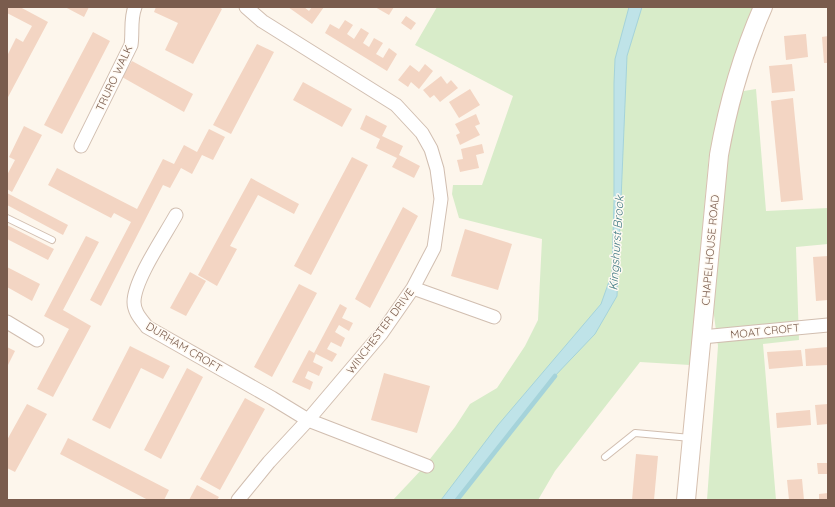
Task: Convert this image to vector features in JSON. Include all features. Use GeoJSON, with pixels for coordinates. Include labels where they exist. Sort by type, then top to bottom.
{"type":"FeatureCollection","features":[{"type":"Feature","properties":{"kind":"street","name":"TRURO WALK"},"geometry":{"type":"LineString","coordinates":[[81,146],[131,45],[133,33],[132,14],[135,7]]}},
{"type":"Feature","properties":{"kind":"street","name":"WINCHESTER DRIVE"},"geometry":{"type":"LineString","coordinates":[[238,500],[269,462],[308,420],[381,334],[413,288],[434,248],[441,199],[437,169],[431,149],[422,133],[396,106],[262,21],[246,7]]}},
{"type":"Feature","properties":{"kind":"street","name":"CHAPELHOUSE ROAD"},"geometry":{"type":"LineString","coordinates":[[686,500],[720,148],[727,112],[740,69],[763,7]]}},
{"type":"Feature","properties":{"kind":"street","name":"DURHAM CROFT"},"geometry":{"type":"LineString","coordinates":[[176,215],[137,286],[134,302],[137,314],[147,327],[308,420],[427,466]]}},
{"type":"Feature","properties":{"kind":"street"},"geometry":{"type":"LineString","coordinates":[[413,288],[494,317]]}},
{"type":"Feature","properties":{"kind":"street"},"geometry":{"type":"LineString","coordinates":[[7,322],[37,340]]}},
{"type":"Feature","properties":{"kind":"street","name":"MOAT CROFT"},"geometry":{"type":"LineString","coordinates":[[702,337],[828,324]]}},
{"type":"Feature","properties":{"kind":"lane"},"geometry":{"type":"LineString","coordinates":[[7,218],[52,240]]}},
{"type":"Feature","properties":{"kind":"lane"},"geometry":{"type":"LineString","coordinates":[[605,457],[635,433],[692,438]]}},
{"type":"Feature","properties":{"kind":"green space"},"geometry":{"type":"Polygon","coordinates":[[[437,7],[755,7],[730,70],[709,156],[690,365],[640,362],[555,471],[538,500],[393,500],[423,468],[455,427],[470,404],[497,388],[525,346],[538,320],[542,239],[459,218],[452,194],[453,185],[482,185],[513,96],[415,45],[437,7]]]}},
{"type":"Feature","properties":{"kind":"green space"},"geometry":{"type":"Polygon","coordinates":[[[756,89],[766,211],[828,208],[828,244],[796,247],[799,340],[763,344],[776,500],[707,500],[718,346],[712,300],[729,143],[738,92],[756,89]]]}},
{"type":"Feature","properties":{"kind":"water"},"geometry":{"type":"Polygon","coordinates":[[[629,7],[642,7],[627,56],[617,296],[595,334],[552,379],[457,500],[441,500],[498,425],[601,304],[612,273],[615,59],[629,7]]]}},
{"type":"Feature","properties":{"kind":"building"},"geometry":{"type":"Polygon","coordinates":[[[7,7],[20,7],[48,22],[7,99],[7,56],[16,38],[23,42],[32,26],[7,13],[7,7]]]}},
{"type":"Feature","properties":{"kind":"building"},"geometry":{"type":"Polygon","coordinates":[[[65,7],[89,7],[84,17],[65,7]]]}},
{"type":"Feature","properties":{"kind":"building"},"geometry":{"type":"Polygon","coordinates":[[[156,7],[219,7],[222,9],[193,64],[165,50],[178,23],[154,12],[156,7]]]}},
{"type":"Feature","properties":{"kind":"building"},"geometry":{"type":"Polygon","coordinates":[[[288,7],[304,7],[309,11],[312,7],[324,7],[312,24],[288,7]]]}},
{"type":"Feature","properties":{"kind":"building"},"geometry":{"type":"Polygon","coordinates":[[[375,7],[394,7],[389,15],[375,7]]]}},
{"type":"Feature","properties":{"kind":"building"},"geometry":{"type":"Polygon","coordinates":[[[406,16],[416,23],[411,30],[401,23],[406,16]]]}},
{"type":"Feature","properties":{"kind":"building"},"geometry":{"type":"Polygon","coordinates":[[[345,20],[353,25],[347,34],[354,39],[361,28],[369,33],[363,43],[369,47],[374,38],[383,43],[376,54],[383,58],[389,48],[397,54],[387,71],[325,33],[330,24],[339,29],[345,20]]]}},
{"type":"Feature","properties":{"kind":"building"},"geometry":{"type":"Polygon","coordinates":[[[93,32],[110,41],[62,134],[44,125],[93,32]]]}},
{"type":"Feature","properties":{"kind":"building"},"geometry":{"type":"Polygon","coordinates":[[[806,34],[808,57],[786,60],[784,36],[806,34]]]}},
{"type":"Feature","properties":{"kind":"building"},"geometry":{"type":"Polygon","coordinates":[[[828,36],[828,63],[824,63],[822,37],[828,36]]]}},
{"type":"Feature","properties":{"kind":"building"},"geometry":{"type":"Polygon","coordinates":[[[257,44],[274,52],[231,134],[213,125],[257,44]]]}},
{"type":"Feature","properties":{"kind":"building"},"geometry":{"type":"Polygon","coordinates":[[[132,61],[193,94],[184,112],[122,77],[132,61]]]}},
{"type":"Feature","properties":{"kind":"building"},"geometry":{"type":"Polygon","coordinates":[[[425,64],[433,71],[419,89],[411,82],[408,87],[398,80],[410,65],[419,72],[425,64]]]}},
{"type":"Feature","properties":{"kind":"building"},"geometry":{"type":"Polygon","coordinates":[[[792,64],[795,91],[772,93],[769,66],[792,64]]]}},
{"type":"Feature","properties":{"kind":"building"},"geometry":{"type":"Polygon","coordinates":[[[441,76],[447,84],[451,80],[458,88],[440,102],[434,95],[430,98],[423,90],[441,76]]]}},
{"type":"Feature","properties":{"kind":"building"},"geometry":{"type":"Polygon","coordinates":[[[303,82],[352,109],[342,127],[293,100],[303,82]]]}},
{"type":"Feature","properties":{"kind":"building"},"geometry":{"type":"Polygon","coordinates":[[[470,89],[480,105],[459,118],[449,102],[470,89]]]}},
{"type":"Feature","properties":{"kind":"building"},"geometry":{"type":"Polygon","coordinates":[[[793,98],[803,200],[781,202],[771,101],[793,98]]]}},
{"type":"Feature","properties":{"kind":"building"},"geometry":{"type":"Polygon","coordinates":[[[476,114],[480,124],[475,126],[480,135],[460,145],[456,135],[460,133],[455,124],[476,114]]]}},
{"type":"Feature","properties":{"kind":"building"},"geometry":{"type":"Polygon","coordinates":[[[366,115],[387,126],[382,136],[403,146],[399,155],[420,166],[414,178],[392,167],[397,158],[376,148],[380,139],[360,129],[366,115]]]}},
{"type":"Feature","properties":{"kind":"building"},"geometry":{"type":"Polygon","coordinates":[[[24,126],[42,135],[12,192],[7,189],[7,175],[15,160],[9,157],[24,126]]]}},
{"type":"Feature","properties":{"kind":"building"},"geometry":{"type":"Polygon","coordinates":[[[209,129],[225,137],[213,160],[202,155],[192,174],[181,168],[170,188],[163,185],[101,306],[90,300],[131,222],[114,213],[111,218],[48,185],[57,168],[137,209],[163,159],[174,164],[184,145],[197,152],[209,129]]]}},
{"type":"Feature","properties":{"kind":"building"},"geometry":{"type":"Polygon","coordinates":[[[482,144],[484,153],[476,155],[479,168],[460,172],[457,160],[463,159],[461,149],[482,144]]]}},
{"type":"Feature","properties":{"kind":"building"},"geometry":{"type":"Polygon","coordinates":[[[352,157],[368,165],[311,275],[294,266],[352,157]]]}},
{"type":"Feature","properties":{"kind":"building"},"geometry":{"type":"Polygon","coordinates":[[[251,178],[299,204],[294,214],[258,195],[230,246],[237,249],[217,286],[198,275],[251,178]]]}},
{"type":"Feature","properties":{"kind":"building"},"geometry":{"type":"Polygon","coordinates":[[[7,193],[68,225],[63,235],[7,205],[7,193]]]}},
{"type":"Feature","properties":{"kind":"building"},"geometry":{"type":"Polygon","coordinates":[[[403,207],[418,216],[370,308],[355,299],[403,207]]]}},
{"type":"Feature","properties":{"kind":"building"},"geometry":{"type":"Polygon","coordinates":[[[7,225],[54,249],[48,260],[7,239],[7,225]]]}},
{"type":"Feature","properties":{"kind":"building"},"geometry":{"type":"Polygon","coordinates":[[[465,229],[512,244],[498,290],[451,276],[465,229]]]}},
{"type":"Feature","properties":{"kind":"building"},"geometry":{"type":"Polygon","coordinates":[[[86,236],[99,242],[63,310],[91,326],[53,397],[37,389],[69,329],[44,316],[86,236]]]}},
{"type":"Feature","properties":{"kind":"building"},"geometry":{"type":"Polygon","coordinates":[[[828,256],[828,300],[816,301],[813,257],[828,256]]]}},
{"type":"Feature","properties":{"kind":"building"},"geometry":{"type":"Polygon","coordinates":[[[7,267],[40,284],[32,301],[7,287],[7,267]]]}},
{"type":"Feature","properties":{"kind":"building"},"geometry":{"type":"Polygon","coordinates":[[[190,272],[206,281],[186,316],[170,308],[190,272]]]}},
{"type":"Feature","properties":{"kind":"building"},"geometry":{"type":"Polygon","coordinates":[[[299,284],[317,293],[272,377],[254,367],[299,284]]]}},
{"type":"Feature","properties":{"kind":"building"},"geometry":{"type":"Polygon","coordinates":[[[340,304],[347,308],[342,318],[353,323],[349,331],[339,325],[335,332],[345,338],[341,347],[331,342],[327,349],[337,354],[332,362],[316,354],[313,362],[323,367],[319,376],[308,371],[305,378],[313,382],[310,390],[292,382],[309,350],[314,353],[340,304]]]}},
{"type":"Feature","properties":{"kind":"building"},"geometry":{"type":"Polygon","coordinates":[[[130,346],[170,366],[163,379],[141,368],[110,429],[92,420],[130,346]]]}},
{"type":"Feature","properties":{"kind":"building"},"geometry":{"type":"Polygon","coordinates":[[[7,347],[15,351],[7,367],[7,347]]]}},
{"type":"Feature","properties":{"kind":"building"},"geometry":{"type":"Polygon","coordinates":[[[828,347],[828,365],[806,366],[805,349],[828,347]]]}},
{"type":"Feature","properties":{"kind":"building"},"geometry":{"type":"Polygon","coordinates":[[[801,350],[803,366],[769,369],[767,352],[801,350]]]}},
{"type":"Feature","properties":{"kind":"building"},"geometry":{"type":"Polygon","coordinates":[[[187,368],[203,377],[161,459],[144,450],[187,368]]]}},
{"type":"Feature","properties":{"kind":"building"},"geometry":{"type":"Polygon","coordinates":[[[384,373],[430,386],[417,433],[371,420],[384,373]]]}},
{"type":"Feature","properties":{"kind":"building"},"geometry":{"type":"Polygon","coordinates":[[[245,398],[265,409],[220,490],[200,479],[245,398]]]}},
{"type":"Feature","properties":{"kind":"building"},"geometry":{"type":"Polygon","coordinates":[[[27,404],[47,414],[15,472],[7,468],[7,440],[27,404]]]}},
{"type":"Feature","properties":{"kind":"building"},"geometry":{"type":"Polygon","coordinates":[[[828,404],[828,424],[817,425],[815,405],[828,404]]]}},
{"type":"Feature","properties":{"kind":"building"},"geometry":{"type":"Polygon","coordinates":[[[810,410],[811,425],[777,428],[776,413],[810,410]]]}},
{"type":"Feature","properties":{"kind":"building"},"geometry":{"type":"Polygon","coordinates":[[[68,438],[169,490],[164,500],[148,500],[60,454],[68,438]]]}},
{"type":"Feature","properties":{"kind":"building"},"geometry":{"type":"Polygon","coordinates":[[[636,454],[658,456],[654,500],[632,500],[636,454]]]}},
{"type":"Feature","properties":{"kind":"building"},"geometry":{"type":"Polygon","coordinates":[[[817,463],[828,463],[828,474],[818,474],[817,463]]]}},
{"type":"Feature","properties":{"kind":"building"},"geometry":{"type":"Polygon","coordinates":[[[802,479],[804,500],[789,500],[787,480],[802,479]]]}},
{"type":"Feature","properties":{"kind":"building"},"geometry":{"type":"Polygon","coordinates":[[[197,485],[219,497],[217,500],[189,500],[197,485]]]}},
{"type":"Feature","properties":{"kind":"building"},"geometry":{"type":"Polygon","coordinates":[[[828,493],[828,500],[819,500],[819,494],[828,493]]]}},
{"type":"Feature","properties":{"kind":"waterway","name":"Kingshurst Brook"},"geometry":{"type":"LineString","coordinates":[[457,500],[555,376]]}}]}
